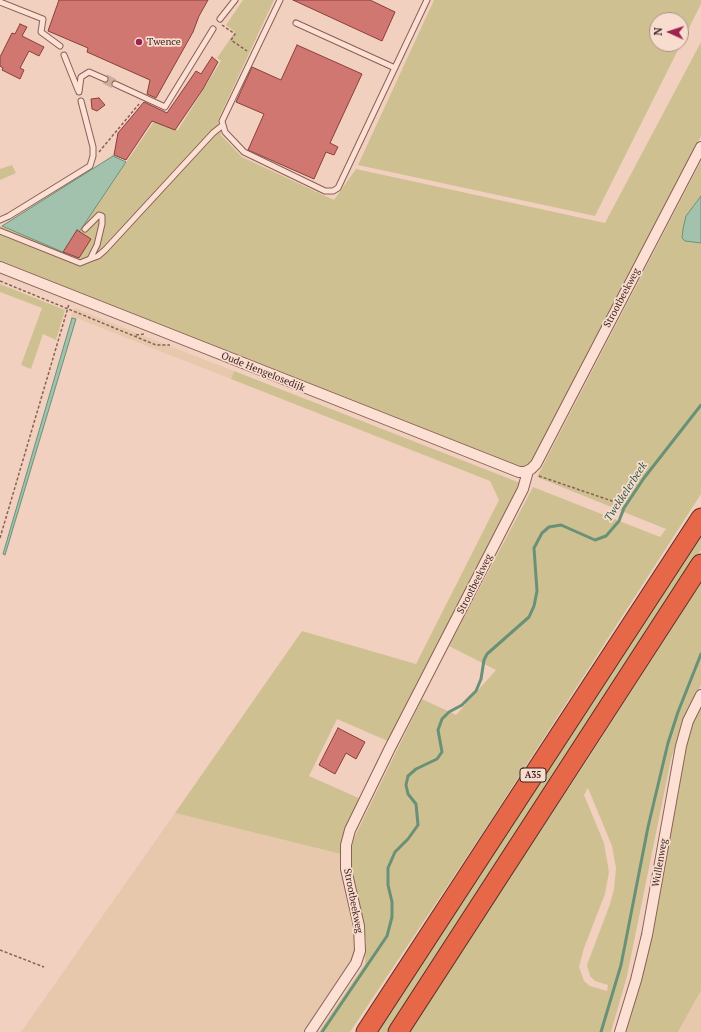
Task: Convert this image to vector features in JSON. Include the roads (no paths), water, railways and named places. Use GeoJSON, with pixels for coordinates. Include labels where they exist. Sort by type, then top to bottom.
{"type":"FeatureCollection","features":[{"type":"Feature","properties":{"kind":"highway","name":"A35"},"geometry":{"type":"LineString","coordinates":[[366,1032],[701,518]]}},
{"type":"Feature","properties":{"kind":"highway","name":"A35"},"geometry":{"type":"LineString","coordinates":[[398,1032],[701,564]]}},
{"type":"Feature","properties":{"kind":"street","name":"Strootbeekweg"},"geometry":{"type":"LineString","coordinates":[[310,1032],[356,963],[360,951],[359,926],[346,869],[346,845],[350,830],[393,742],[523,489],[528,471],[536,464],[701,147]]}},
{"type":"Feature","properties":{"kind":"street","name":"Oude Hengelosedijk"},"geometry":{"type":"LineString","coordinates":[[0,267],[519,472],[528,471]]}},
{"type":"Feature","properties":{"kind":"street","name":"Wullenweg"},"geometry":{"type":"LineString","coordinates":[[620,1032],[636,980],[647,935],[681,746],[688,721],[701,695]]}},
{"type":"Feature","properties":{"kind":"lane"},"geometry":{"type":"LineString","coordinates":[[220,21],[236,0]]}},
{"type":"Feature","properties":{"kind":"lane"},"geometry":{"type":"LineString","coordinates":[[280,0],[222,120],[222,125],[225,132],[244,152],[325,190],[333,191],[338,188],[427,0]]}},
{"type":"Feature","properties":{"kind":"lane"},"geometry":{"type":"LineString","coordinates":[[0,2],[43,19],[41,32],[60,46]]}},
{"type":"Feature","properties":{"kind":"lane"},"geometry":{"type":"LineString","coordinates":[[296,23],[395,68]]}},
{"type":"Feature","properties":{"kind":"lane"},"geometry":{"type":"LineString","coordinates":[[116,84],[165,106],[213,28]]}},
{"type":"Feature","properties":{"kind":"lane"},"geometry":{"type":"LineString","coordinates":[[64,55],[78,92],[81,77],[90,72],[105,79]]}},
{"type":"Feature","properties":{"kind":"lane"},"geometry":{"type":"LineString","coordinates":[[0,220],[9,216],[90,166],[93,156],[91,136],[81,101]]}},
{"type":"Feature","properties":{"kind":"lane"},"geometry":{"type":"LineString","coordinates":[[0,231],[75,262],[80,263],[98,256],[222,125]]}},
{"type":"Feature","properties":{"kind":"lane"},"geometry":{"type":"LineString","coordinates":[[85,229],[99,215],[102,216],[100,233],[90,259]]}},
{"type":"Feature","properties":{"kind":"waterway","name":"Twekkelerbeek"},"geometry":{"type":"LineString","coordinates":[[322,1032],[387,936],[392,917],[392,902],[388,885],[388,868],[395,852],[408,839],[418,825],[416,804],[408,794],[406,785],[408,776],[416,769],[437,759],[442,752],[438,730],[442,719],[449,712],[462,705],[476,691],[481,679],[484,660],[487,654],[529,617],[534,606],[537,591],[534,548],[542,533],[549,527],[561,525],[595,540],[606,536],[619,521],[624,508],[644,478],[701,405]]}},
{"type":"Feature","properties":{"kind":"waterway"},"geometry":{"type":"LineString","coordinates":[[601,1032],[621,965],[648,827],[668,743],[678,712],[701,654]]}},
{"type":"Feature","properties":{"kind":"tunnel"},"geometry":{"type":"LineString","coordinates":[[105,79],[115,84]]}},
{"type":"Feature","properties":{"kind":"place","name":"Twence"},"geometry":{"type":"Point","coordinates":[139,42]}}]}
